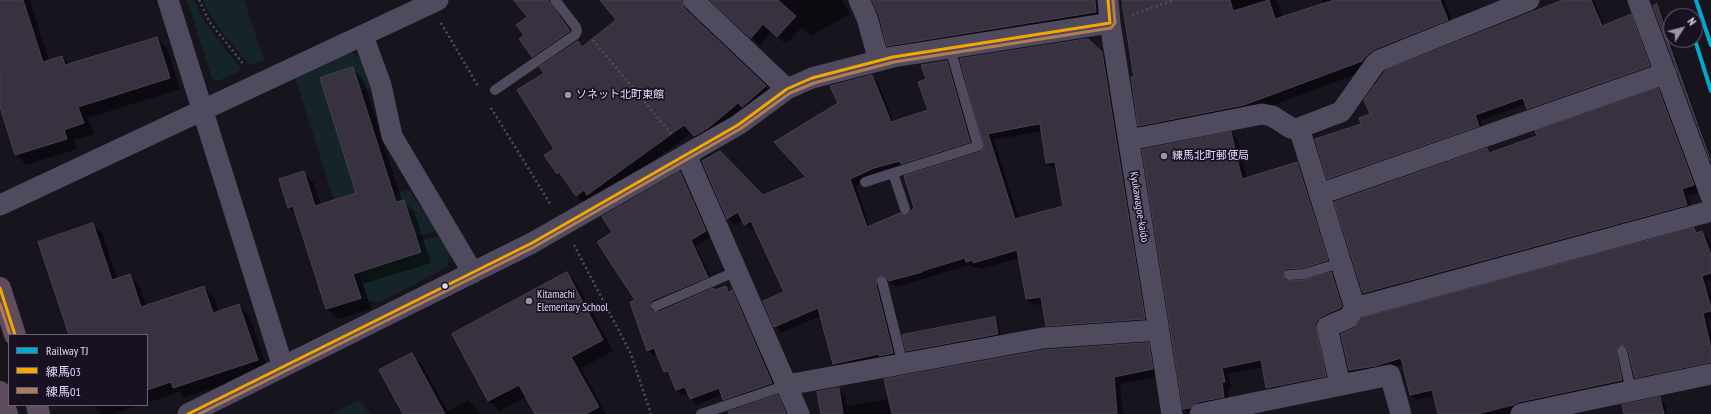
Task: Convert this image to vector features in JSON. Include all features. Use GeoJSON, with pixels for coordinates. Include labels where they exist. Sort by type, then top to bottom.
{"type":"FeatureCollection","features":[{"type":"Feature","properties":{"kind":"highway"},"geometry":{"type":"LineString","coordinates":[[0,288],[15,334]]}},
{"type":"Feature","properties":{"kind":"highway"},"geometry":{"type":"LineString","coordinates":[[0,392],[7,414]]}},
{"type":"Feature","properties":{"kind":"street"},"geometry":{"type":"LineString","coordinates":[[168,0],[283,367]]}},
{"type":"Feature","properties":{"kind":"street"},"geometry":{"type":"LineString","coordinates":[[0,205],[438,0]]}},
{"type":"Feature","properties":{"kind":"street"},"geometry":{"type":"LineString","coordinates":[[693,0],[788,89]]}},
{"type":"Feature","properties":{"kind":"street"},"geometry":{"type":"LineString","coordinates":[[859,0],[867,18],[879,61]]}},
{"type":"Feature","properties":{"kind":"street","name":"Kyukawagoe-kaido"},"geometry":{"type":"LineString","coordinates":[[1108,0],[1110,23],[1172,414]]}},
{"type":"Feature","properties":{"kind":"street"},"geometry":{"type":"LineString","coordinates":[[1129,140],[1262,114],[1272,116],[1291,128],[1300,128],[1341,112],[1380,60],[1529,0]]}},
{"type":"Feature","properties":{"kind":"street"},"geometry":{"type":"LineString","coordinates":[[1638,0],[1711,196]]}},
{"type":"Feature","properties":{"kind":"street"},"geometry":{"type":"LineString","coordinates":[[188,414],[532,243],[738,125],[788,89],[812,78],[879,61],[950,48],[1110,23]]}},
{"type":"Feature","properties":{"kind":"street"},"geometry":{"type":"LineString","coordinates":[[362,36],[381,85],[392,136],[473,273]]}},
{"type":"Feature","properties":{"kind":"street"},"geometry":{"type":"LineString","coordinates":[[1320,194],[1666,73]]}},
{"type":"Feature","properties":{"kind":"street"},"geometry":{"type":"LineString","coordinates":[[1300,128],[1340,263],[1356,308]]}},
{"type":"Feature","properties":{"kind":"street"},"geometry":{"type":"LineString","coordinates":[[686,155],[799,414]]}},
{"type":"Feature","properties":{"kind":"street"},"geometry":{"type":"LineString","coordinates":[[1340,385],[1327,327],[1348,318],[1356,308],[1711,211]]}},
{"type":"Feature","properties":{"kind":"street"},"geometry":{"type":"LineString","coordinates":[[787,385],[903,365],[1043,338],[1158,330]]}},
{"type":"Feature","properties":{"kind":"street"},"geometry":{"type":"LineString","coordinates":[[1521,414],[1711,374]]}},
{"type":"Feature","properties":{"kind":"street"},"geometry":{"type":"LineString","coordinates":[[1200,414],[1390,375],[1402,414]]}},
{"type":"Feature","properties":{"kind":"lane"},"geometry":{"type":"LineString","coordinates":[[495,90],[575,35],[577,31],[576,27],[556,0]]}},
{"type":"Feature","properties":{"kind":"lane"},"geometry":{"type":"LineString","coordinates":[[865,182],[978,146],[950,48]]}},
{"type":"Feature","properties":{"kind":"lane"},"geometry":{"type":"LineString","coordinates":[[893,173],[905,209]]}},
{"type":"Feature","properties":{"kind":"lane"},"geometry":{"type":"LineString","coordinates":[[1289,275],[1304,274],[1340,263]]}},
{"type":"Feature","properties":{"kind":"lane"},"geometry":{"type":"LineString","coordinates":[[656,306],[736,270]]}},
{"type":"Feature","properties":{"kind":"lane"},"geometry":{"type":"LineString","coordinates":[[882,282],[903,365]]}},
{"type":"Feature","properties":{"kind":"lane"},"geometry":{"type":"LineString","coordinates":[[1622,351],[1631,391]]}},
{"type":"Feature","properties":{"kind":"lane"},"geometry":{"type":"LineString","coordinates":[[701,414],[787,385]]}},
{"type":"Feature","properties":{"kind":"path"},"geometry":{"type":"LineString","coordinates":[[199,0],[209,22],[249,71],[258,85]]}},
{"type":"Feature","properties":{"kind":"path"},"geometry":{"type":"LineString","coordinates":[[1110,23],[1174,0]]}},
{"type":"Feature","properties":{"kind":"path"},"geometry":{"type":"LineString","coordinates":[[577,31],[589,36],[596,43],[681,145],[686,155]]}},
{"type":"Feature","properties":{"kind":"path"},"geometry":{"type":"LineString","coordinates":[[571,239],[630,352],[651,414]]}},
{"type":"Feature","properties":{"kind":"shaded area"},"geometry":{"type":"Polygon","coordinates":[[[187,0],[194,0],[206,24],[242,70],[218,81],[212,79],[187,0]]]}},
{"type":"Feature","properties":{"kind":"shaded area"},"geometry":{"type":"Polygon","coordinates":[[[203,0],[244,0],[264,60],[250,65],[212,18],[203,0]]]}},
{"type":"Feature","properties":{"kind":"shaded area"},"geometry":{"type":"Polygon","coordinates":[[[350,52],[364,59],[375,105],[370,88],[360,91],[353,67],[320,78],[375,251],[352,258],[295,77],[350,52]]]}},
{"type":"Feature","properties":{"kind":"shaded area"},"geometry":{"type":"Polygon","coordinates":[[[409,190],[437,231],[408,240],[409,215],[404,200],[396,202],[393,194],[409,190]]]}},
{"type":"Feature","properties":{"kind":"shaded area"},"geometry":{"type":"Polygon","coordinates":[[[440,236],[450,253],[447,267],[379,303],[367,300],[359,272],[423,252],[419,241],[440,236]]]}},
{"type":"Feature","properties":{"kind":"shaded area"},"geometry":{"type":"Polygon","coordinates":[[[358,400],[371,414],[332,414],[358,400]]]}},
{"type":"Feature","properties":{"kind":"building"},"geometry":{"type":"Polygon","coordinates":[[[0,0],[23,0],[43,62],[62,56],[65,65],[157,37],[170,78],[78,107],[84,123],[64,130],[67,139],[15,155],[0,107],[0,0]]]}},
{"type":"Feature","properties":{"kind":"building"},"geometry":{"type":"Polygon","coordinates":[[[514,0],[548,0],[570,31],[532,57],[519,39],[524,35],[516,25],[527,17],[514,0]]]}},
{"type":"Feature","properties":{"kind":"building"},"geometry":{"type":"Polygon","coordinates":[[[600,0],[681,0],[685,9],[766,86],[742,107],[738,103],[708,128],[694,136],[684,125],[587,195],[584,190],[576,196],[559,172],[557,174],[544,155],[554,149],[517,90],[544,73],[539,67],[578,41],[582,47],[616,20],[600,0]]]}},
{"type":"Feature","properties":{"kind":"building"},"geometry":{"type":"Polygon","coordinates":[[[710,0],[778,0],[796,16],[777,37],[763,24],[751,38],[710,0]]]}},
{"type":"Feature","properties":{"kind":"building"},"geometry":{"type":"Polygon","coordinates":[[[872,0],[1095,0],[1096,12],[887,46],[879,15],[872,0]]]}},
{"type":"Feature","properties":{"kind":"building"},"geometry":{"type":"Polygon","coordinates":[[[1122,0],[1230,0],[1233,11],[1269,0],[1275,19],[1334,0],[1440,0],[1448,20],[1375,49],[1362,61],[1244,105],[1138,126],[1131,76],[1134,79],[1122,0]]]}},
{"type":"Feature","properties":{"kind":"building"},"geometry":{"type":"Polygon","coordinates":[[[1563,0],[1591,0],[1602,26],[1631,14],[1650,66],[1527,109],[1523,98],[1475,115],[1479,126],[1327,179],[1315,139],[1361,124],[1359,118],[1370,114],[1364,100],[1386,70],[1563,0]]]}},
{"type":"Feature","properties":{"kind":"building"},"geometry":{"type":"Polygon","coordinates":[[[1657,4],[1663,22],[1663,33],[1653,6],[1657,4]]]}},
{"type":"Feature","properties":{"kind":"building"},"geometry":{"type":"Polygon","coordinates":[[[1088,39],[1102,52],[1145,319],[1046,326],[1041,297],[1026,299],[1017,250],[973,263],[973,260],[966,262],[965,258],[889,281],[884,275],[878,276],[876,285],[893,353],[879,356],[879,354],[833,364],[818,308],[774,327],[763,301],[784,292],[751,221],[744,225],[738,212],[727,219],[702,161],[720,151],[763,195],[806,177],[774,142],[838,103],[830,86],[872,75],[891,122],[928,110],[918,82],[926,79],[921,65],[947,61],[970,142],[901,164],[900,161],[874,168],[850,179],[867,227],[900,213],[907,215],[914,208],[904,176],[980,152],[984,148],[960,59],[1088,39]],[[1040,124],[988,134],[1015,219],[1063,206],[1055,162],[1046,163],[1040,124]]]}},
{"type":"Feature","properties":{"kind":"building"},"geometry":{"type":"Polygon","coordinates":[[[1669,48],[1671,48],[1711,162],[1669,48]]]}},
{"type":"Feature","properties":{"kind":"building"},"geometry":{"type":"Polygon","coordinates":[[[353,67],[396,202],[404,200],[421,252],[353,274],[361,298],[326,309],[293,206],[288,208],[279,179],[304,171],[315,206],[356,193],[320,78],[353,67]]]}},
{"type":"Feature","properties":{"kind":"building"},"geometry":{"type":"Polygon","coordinates":[[[1658,88],[1694,185],[1682,189],[1687,205],[1363,293],[1334,202],[1487,148],[1489,153],[1537,136],[1535,131],[1658,88]]]}},
{"type":"Feature","properties":{"kind":"building"},"geometry":{"type":"Polygon","coordinates":[[[1231,132],[1242,179],[1297,162],[1328,260],[1303,268],[1286,269],[1283,276],[1286,281],[1304,280],[1331,272],[1342,306],[1322,316],[1315,324],[1326,376],[1266,388],[1261,360],[1222,368],[1225,382],[1222,382],[1224,397],[1198,402],[1190,408],[1183,409],[1142,150],[1231,132]]]}},
{"type":"Feature","properties":{"kind":"building"},"geometry":{"type":"Polygon","coordinates":[[[680,172],[706,231],[691,240],[708,277],[653,300],[650,308],[652,311],[659,312],[713,288],[714,290],[726,286],[728,292],[732,290],[772,383],[723,400],[719,388],[690,399],[685,387],[676,390],[668,371],[664,372],[654,348],[647,351],[630,302],[635,300],[597,242],[612,232],[602,217],[680,172]]]}},
{"type":"Feature","properties":{"kind":"building"},"geometry":{"type":"Polygon","coordinates":[[[93,223],[112,280],[130,274],[141,307],[204,286],[213,313],[239,304],[258,360],[173,388],[171,382],[148,390],[148,334],[69,334],[38,242],[93,223]]]}},
{"type":"Feature","properties":{"kind":"building"},"geometry":{"type":"Polygon","coordinates":[[[1694,228],[1696,233],[1702,231],[1711,255],[1711,273],[1702,276],[1711,308],[1711,311],[1703,313],[1711,349],[1711,362],[1635,378],[1628,349],[1626,346],[1621,345],[1617,347],[1616,352],[1622,380],[1519,402],[1513,405],[1477,414],[1438,414],[1432,390],[1410,395],[1401,358],[1375,366],[1349,370],[1341,334],[1353,329],[1362,318],[1694,228]]]}},
{"type":"Feature","properties":{"kind":"building"},"geometry":{"type":"Polygon","coordinates":[[[567,272],[603,340],[571,357],[599,407],[586,414],[535,414],[519,385],[488,401],[452,334],[567,272]]]}},
{"type":"Feature","properties":{"kind":"building"},"geometry":{"type":"Polygon","coordinates":[[[995,317],[998,334],[906,351],[902,335],[995,317]]]}},
{"type":"Feature","properties":{"kind":"building"},"geometry":{"type":"Polygon","coordinates":[[[1149,343],[1153,369],[1114,377],[1117,414],[892,414],[884,379],[1044,350],[1149,343]]]}},
{"type":"Feature","properties":{"kind":"building"},"geometry":{"type":"Polygon","coordinates":[[[412,353],[445,414],[403,414],[379,370],[412,353]]]}},
{"type":"Feature","properties":{"kind":"building"},"geometry":{"type":"Polygon","coordinates":[[[839,388],[843,414],[821,414],[817,392],[839,388]]]}},
{"type":"Feature","properties":{"kind":"building"},"geometry":{"type":"Polygon","coordinates":[[[778,395],[786,414],[729,414],[728,412],[778,395]]]}},
{"type":"Feature","properties":{"kind":"building"},"geometry":{"type":"Polygon","coordinates":[[[1660,397],[1664,414],[1624,414],[1622,405],[1660,397]]]}},
{"type":"Feature","properties":{"kind":"rail line","name":"TJ"},"geometry":{"type":"LineString","coordinates":[[1696,0],[1711,45]]}},
{"type":"Feature","properties":{"kind":"rail line","name":"TJ"},"geometry":{"type":"LineString","coordinates":[[1698,48],[1711,91]]}},
{"type":"Feature","properties":{"kind":"transit line","name":"練馬03"},"geometry":{"type":"LineString","coordinates":[[188,414],[532,243],[738,125],[787,89],[812,78],[893,57],[1110,23],[1108,0]]}},
{"type":"Feature","properties":{"kind":"transit line","name":"練馬01"},"geometry":{"type":"LineString","coordinates":[[199,414],[534,247],[740,129],[790,93],[814,83],[894,62],[1111,28],[1115,23],[1113,0]]}},
{"type":"Feature","properties":{"kind":"transit line","name":"練馬03"},"geometry":{"type":"LineString","coordinates":[[0,288],[15,334]]}},
{"type":"Feature","properties":{"kind":"transit line","name":"練馬01"},"geometry":{"type":"LineString","coordinates":[[0,304],[10,334]]}},
{"type":"Feature","properties":{"kind":"place","name":"ソネット北町東館"},"geometry":{"type":"Point","coordinates":[568,95]}},
{"type":"Feature","properties":{"kind":"place","name":"練馬北町郵便局"},"geometry":{"type":"Point","coordinates":[1164,156]}},
{"type":"Feature","properties":{"kind":"place","name":"Kitamachi Elementary School"},"geometry":{"type":"Point","coordinates":[529,301]}}]}
